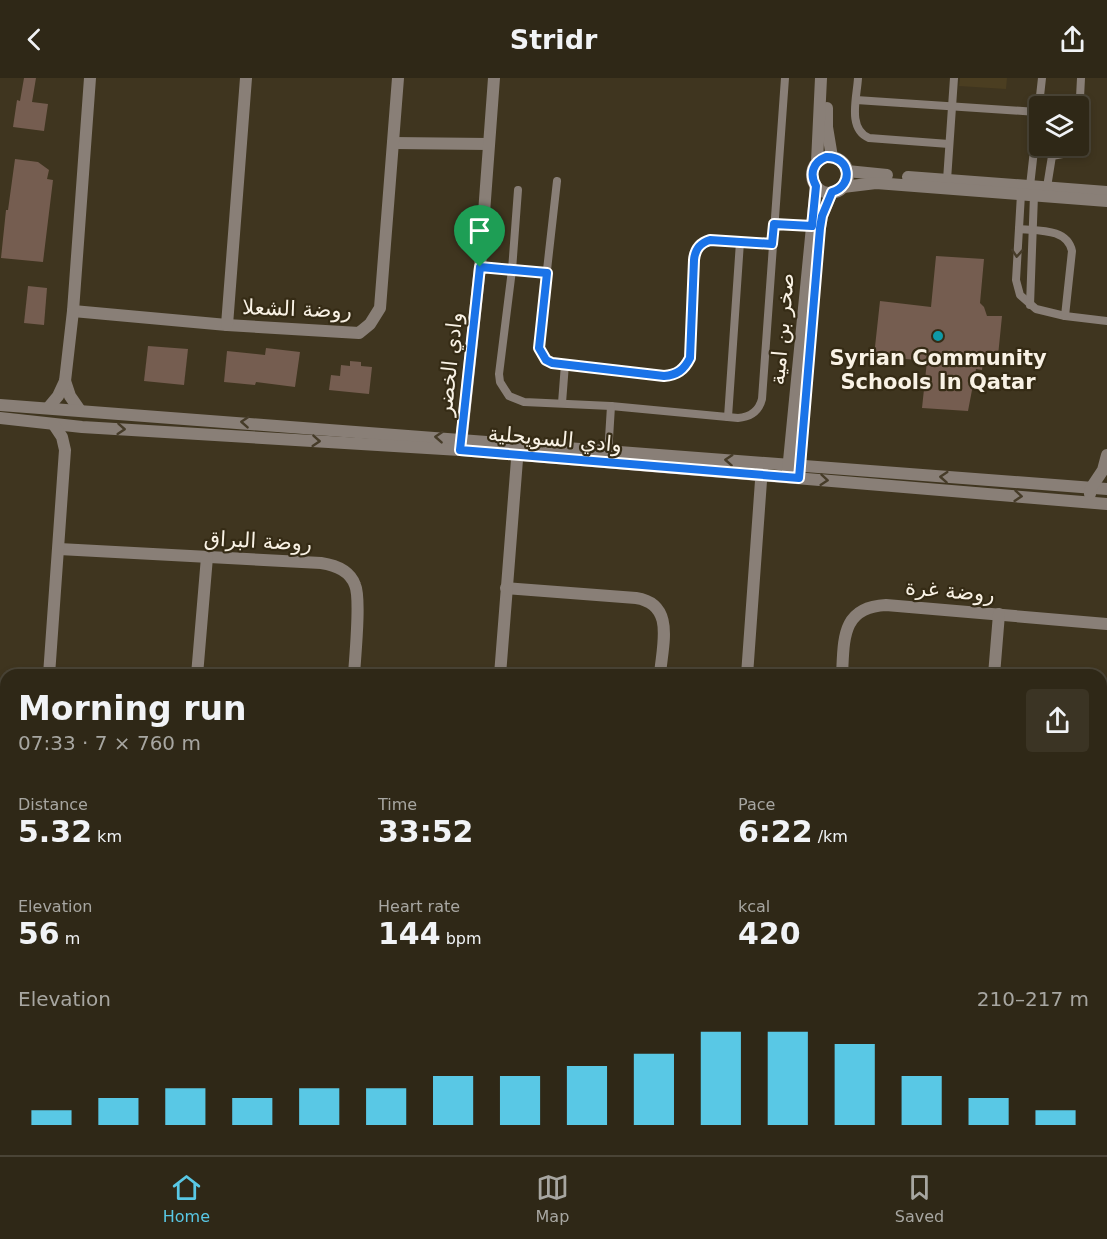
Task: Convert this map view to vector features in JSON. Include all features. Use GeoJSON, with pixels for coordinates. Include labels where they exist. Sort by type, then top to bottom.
{"type":"FeatureCollection","features":[{"type":"Feature","properties":{"kind":"street"},"geometry":{"type":"LineString","coordinates":[[48,408],[58,396],[65,381],[73,311],[90,78]]}},
{"type":"Feature","properties":{"kind":"street"},"geometry":{"type":"LineString","coordinates":[[227,325],[246,78]]}},
{"type":"Feature","properties":{"kind":"street","name":"روضة الشعلا"},"geometry":{"type":"LineString","coordinates":[[73,311],[227,325],[359,333],[370,324],[380,308],[398,78]]}},
{"type":"Feature","properties":{"kind":"street","name":"وادي الخضر"},"geometry":{"type":"LineString","coordinates":[[461,445],[480,267],[494,78]]}},
{"type":"Feature","properties":{"kind":"street"},"geometry":{"type":"LineString","coordinates":[[821,78],[817,162],[812,177],[816,186],[823,191],[876,183],[1028,192],[1047,187],[1107,192]]}},
{"type":"Feature","properties":{"kind":"street"},"geometry":{"type":"LineString","coordinates":[[830,78],[826,119],[832,157]]}},
{"type":"Feature","properties":{"kind":"street"},"geometry":{"type":"LineString","coordinates":[[393,143],[489,144]]}},
{"type":"Feature","properties":{"kind":"street"},"geometry":{"type":"LineString","coordinates":[[817,162],[832,157],[842,162],[847,171],[846,182],[837,190]]}},
{"type":"Feature","properties":{"kind":"street"},"geometry":{"type":"LineString","coordinates":[[847,171],[946,180],[1107,201]]}},
{"type":"Feature","properties":{"kind":"street","name":"صخر بن امية"},"geometry":{"type":"LineString","coordinates":[[794,471],[816,186]]}},
{"type":"Feature","properties":{"kind":"street","name":"صخر بن امية"},"geometry":{"type":"LineString","coordinates":[[794,471],[818,239],[822,216],[837,190]]}},
{"type":"Feature","properties":{"kind":"street"},"geometry":{"type":"LineString","coordinates":[[65,381],[70,396],[79,409]]}},
{"type":"Feature","properties":{"kind":"street","name":"وادي السويحلية"},"geometry":{"type":"LineString","coordinates":[[0,405],[79,409],[461,445]]}},
{"type":"Feature","properties":{"kind":"street","name":"وادي السويحلية"},"geometry":{"type":"LineString","coordinates":[[0,418],[82,427],[518,449],[762,468],[1107,504]]}},
{"type":"Feature","properties":{"kind":"street"},"geometry":{"type":"LineString","coordinates":[[49,669],[65,450],[62,437],[54,425]]}},
{"type":"Feature","properties":{"kind":"street"},"geometry":{"type":"LineString","coordinates":[[65,450],[82,427]]}},
{"type":"Feature","properties":{"kind":"street"},"geometry":{"type":"LineString","coordinates":[[500,669],[518,449]]}},
{"type":"Feature","properties":{"kind":"street"},"geometry":{"type":"LineString","coordinates":[[1090,502],[1091,488],[1103,470],[1107,455]]}},
{"type":"Feature","properties":{"kind":"street"},"geometry":{"type":"LineString","coordinates":[[747,669],[762,468]]}},
{"type":"Feature","properties":{"kind":"street","name":"وادي السويحلية"},"geometry":{"type":"LineString","coordinates":[[794,471],[1107,489]]}},
{"type":"Feature","properties":{"kind":"street","name":"روضة البراق"},"geometry":{"type":"LineString","coordinates":[[59,549],[336,566],[348,574],[356,587],[354,669]]}},
{"type":"Feature","properties":{"kind":"street"},"geometry":{"type":"LineString","coordinates":[[198,669],[207,557]]}},
{"type":"Feature","properties":{"kind":"street"},"geometry":{"type":"LineString","coordinates":[[506,588],[636,598],[649,602],[660,611],[664,624],[660,669]]}},
{"type":"Feature","properties":{"kind":"street","name":"روضة غرة"},"geometry":{"type":"LineString","coordinates":[[843,669],[847,628],[853,617],[874,605],[1107,624]]}},
{"type":"Feature","properties":{"kind":"street"},"geometry":{"type":"LineString","coordinates":[[994,669],[999,614]]}},
{"type":"Feature","properties":{"kind":"lane"},"geometry":{"type":"LineString","coordinates":[[518,190],[512,270],[499,374],[500,382],[509,396],[516,400],[728,417],[749,416],[758,409],[762,399],[785,78]]}},
{"type":"Feature","properties":{"kind":"lane"},"geometry":{"type":"LineString","coordinates":[[858,78],[855,123],[864,136],[949,144]]}},
{"type":"Feature","properties":{"kind":"lane"},"geometry":{"type":"LineString","coordinates":[[946,180],[954,78]]}},
{"type":"Feature","properties":{"kind":"lane"},"geometry":{"type":"LineString","coordinates":[[1039,96],[1042,78]]}},
{"type":"Feature","properties":{"kind":"lane"},"geometry":{"type":"LineString","coordinates":[[1080,96],[1081,78]]}},
{"type":"Feature","properties":{"kind":"lane"},"geometry":{"type":"LineString","coordinates":[[856,100],[1029,111]]}},
{"type":"Feature","properties":{"kind":"lane"},"geometry":{"type":"LineString","coordinates":[[1032,156],[1028,192],[1019,230],[1016,280],[1020,295],[1030,306],[1065,316],[1107,321]]}},
{"type":"Feature","properties":{"kind":"lane"},"geometry":{"type":"LineString","coordinates":[[1047,187],[1052,156]]}},
{"type":"Feature","properties":{"kind":"lane"},"geometry":{"type":"LineString","coordinates":[[557,181],[539,348],[546,360],[664,376],[680,372],[690,358],[694,260],[697,249],[710,240],[772,244]]}},
{"type":"Feature","properties":{"kind":"lane"},"geometry":{"type":"LineString","coordinates":[[1028,192],[1032,230],[1030,306]]}},
{"type":"Feature","properties":{"kind":"lane"},"geometry":{"type":"LineString","coordinates":[[774,224],[812,226]]}},
{"type":"Feature","properties":{"kind":"lane"},"geometry":{"type":"LineString","coordinates":[[1019,230],[1060,234],[1071,246],[1065,316]]}},
{"type":"Feature","properties":{"kind":"lane"},"geometry":{"type":"LineString","coordinates":[[728,417],[740,242]]}},
{"type":"Feature","properties":{"kind":"lane"},"geometry":{"type":"LineString","coordinates":[[480,267],[547,273]]}},
{"type":"Feature","properties":{"kind":"lane"},"geometry":{"type":"LineString","coordinates":[[562,403],[565,364]]}},
{"type":"Feature","properties":{"kind":"lane"},"geometry":{"type":"LineString","coordinates":[[608,456],[611,406]]}},
{"type":"Feature","properties":{"kind":"shaded area"},"geometry":{"type":"Polygon","coordinates":[[[960,78],[1007,78],[1006,89],[959,86],[960,78]]]}},
{"type":"Feature","properties":{"kind":"building"},"geometry":{"type":"Polygon","coordinates":[[[24,78],[36,78],[32,102],[48,104],[44,131],[13,127],[17,100],[20,101],[24,78]]]}},
{"type":"Feature","properties":{"kind":"building"},"geometry":{"type":"Polygon","coordinates":[[[15,159],[38,162],[49,170],[47,179],[53,180],[43,262],[1,258],[15,159]]]}},
{"type":"Feature","properties":{"kind":"building","name":"Syrian Community Schools In Qatar"},"geometry":{"type":"Polygon","coordinates":[[[936,256],[984,259],[980,303],[987,316],[1002,316],[998,356],[984,355],[982,370],[976,369],[968,411],[922,408],[927,361],[874,356],[880,301],[931,307],[936,256]]]}},
{"type":"Feature","properties":{"kind":"building"},"geometry":{"type":"Polygon","coordinates":[[[28,286],[47,288],[44,325],[24,323],[28,286]]]}},
{"type":"Feature","properties":{"kind":"building"},"geometry":{"type":"Polygon","coordinates":[[[148,346],[188,349],[184,385],[144,381],[148,346]]]}},
{"type":"Feature","properties":{"kind":"building"},"geometry":{"type":"Polygon","coordinates":[[[266,348],[300,352],[295,387],[256,382],[255,385],[224,382],[227,351],[265,355],[266,348]]]}},
{"type":"Feature","properties":{"kind":"building"},"geometry":{"type":"Polygon","coordinates":[[[350,361],[361,362],[361,366],[372,367],[369,394],[329,390],[331,375],[340,376],[341,365],[350,366],[350,361]]]}},
{"type":"Feature","properties":{"kind":"place","name":"Syrian Community Schools In Qatar"},"geometry":{"type":"Point","coordinates":[938,336]}},
{"type":"Feature","properties":{"kind":"route"},"geometry":{"type":"LineString","coordinates":[[826,157],[837,158],[845,166],[848,177],[843,187],[832,192],[825,206],[820,228],[799,478],[460,450],[480,267],[547,273],[539,341],[541,355],[546,360],[552,363],[672,375],[680,372],[690,358],[694,260],[700,245],[710,240],[772,244],[774,224],[812,226],[816,186],[812,177],[814,166],[826,157]]}}]}
